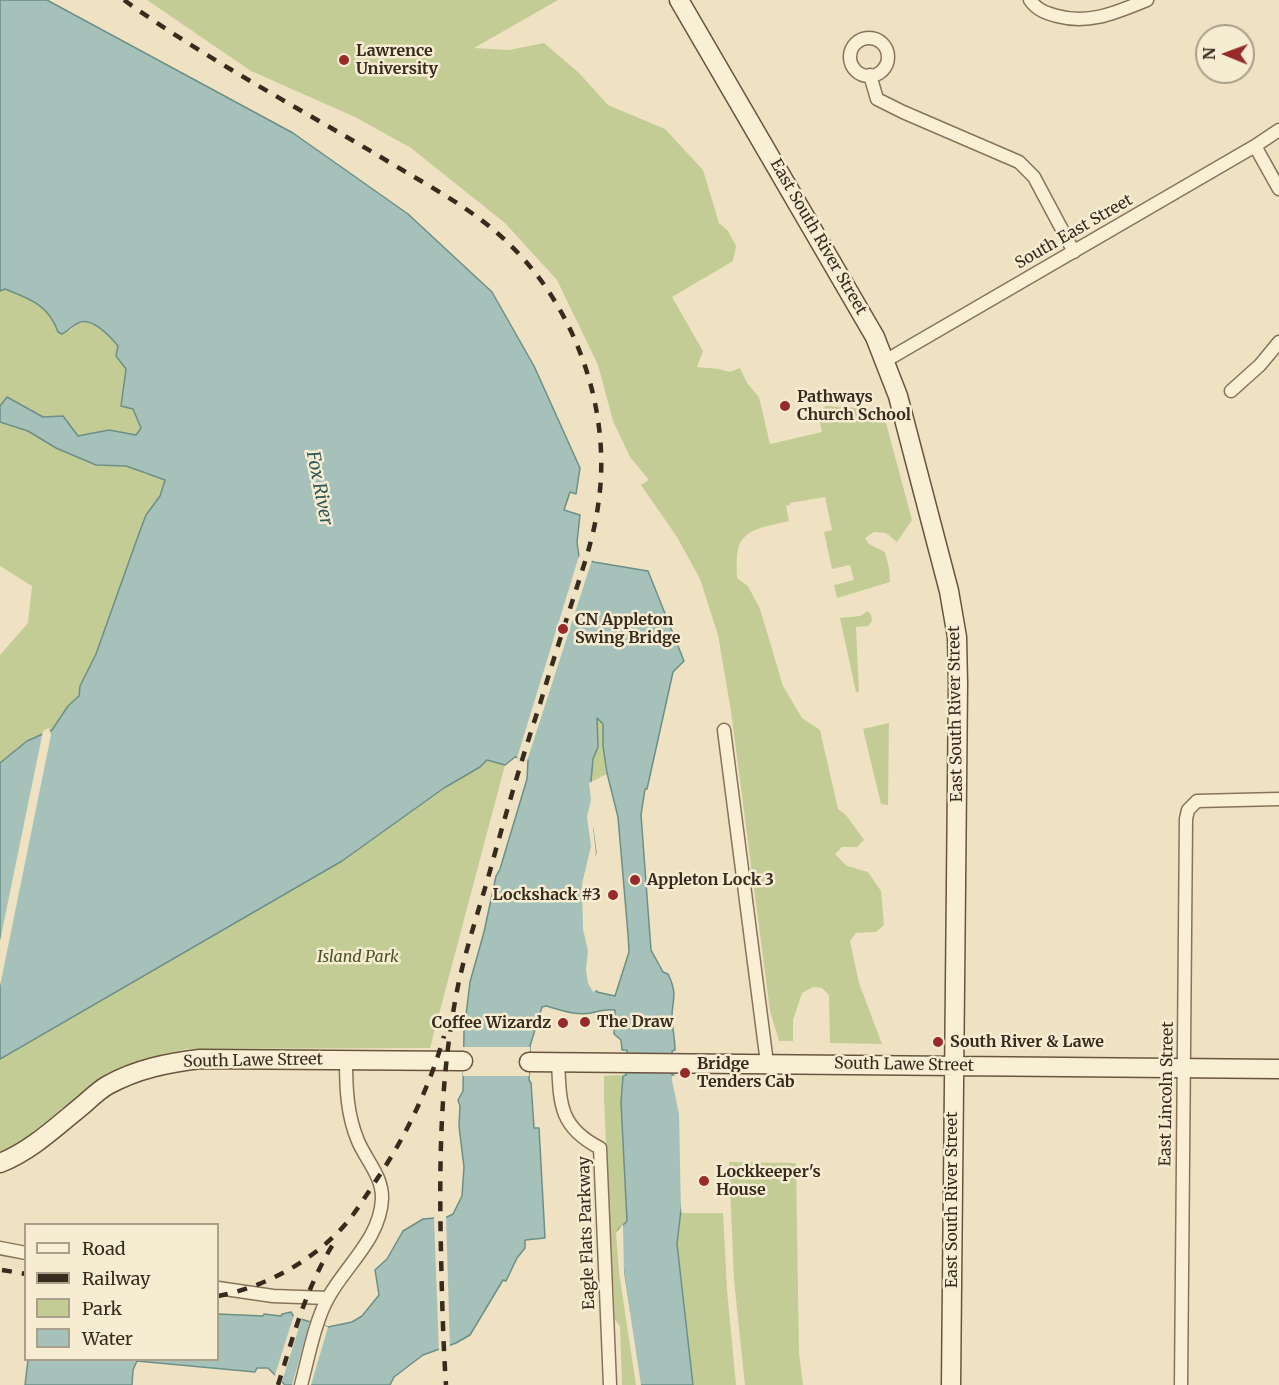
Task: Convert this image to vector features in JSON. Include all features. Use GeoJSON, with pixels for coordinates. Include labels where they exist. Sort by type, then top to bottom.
{"type":"FeatureCollection","features":[{"type":"Feature","properties":{"kind":"street","name":"East South River Street"},"geometry":{"type":"LineString","coordinates":[[679,0],[875,337],[898,396],[949,591],[957,637],[958,684],[951,1385]]}},
{"type":"Feature","properties":{"kind":"street"},"geometry":{"type":"LineString","coordinates":[[1030,0],[1043,12],[1074,20],[1094,19],[1147,0]]}},
{"type":"Feature","properties":{"kind":"street"},"geometry":{"type":"LineString","coordinates":[[870,75],[877,99],[1008,156],[1030,171],[1074,252]]}},
{"type":"Feature","properties":{"kind":"street","name":"South East Street"},"geometry":{"type":"LineString","coordinates":[[885,361],[1279,130]]}},
{"type":"Feature","properties":{"kind":"street"},"geometry":{"type":"LineString","coordinates":[[1255,146],[1279,189]]}},
{"type":"Feature","properties":{"kind":"street"},"geometry":{"type":"LineString","coordinates":[[1231,391],[1260,365],[1279,342]]}},
{"type":"Feature","properties":{"kind":"street"},"geometry":{"type":"LineString","coordinates":[[724,730],[767,1064]]}},
{"type":"Feature","properties":{"kind":"street","name":"East Lincoln Street"},"geometry":{"type":"LineString","coordinates":[[1180,1385],[1186,819],[1191,804],[1204,801],[1279,799]]}},
{"type":"Feature","properties":{"kind":"street","name":"South Lawe Street"},"geometry":{"type":"LineString","coordinates":[[0,1162],[10,1159],[38,1141],[106,1086],[161,1064],[200,1059],[463,1061]]}},
{"type":"Feature","properties":{"kind":"street"},"geometry":{"type":"LineString","coordinates":[[301,1385],[318,1324],[328,1298],[354,1263],[372,1232],[379,1218],[382,1197],[377,1178],[358,1143],[351,1121],[346,1085],[346,1060]]}},
{"type":"Feature","properties":{"kind":"street","name":"Eagle Flats Parkway"},"geometry":{"type":"LineString","coordinates":[[558,1061],[561,1100],[570,1125],[581,1137],[600,1148],[610,1385]]}},
{"type":"Feature","properties":{"kind":"street","name":"South Lawe Street"},"geometry":{"type":"LineString","coordinates":[[530,1062],[1279,1069]]}},
{"type":"Feature","properties":{"kind":"street"},"geometry":{"type":"LineString","coordinates":[[0,1248],[24,1253]]}},
{"type":"Feature","properties":{"kind":"street"},"geometry":{"type":"LineString","coordinates":[[219,1288],[273,1296],[328,1298]]}},
{"type":"Feature","properties":{"kind":"green space"},"geometry":{"type":"Polygon","coordinates":[[[147,0],[558,0],[474,48],[509,50],[544,43],[579,73],[608,105],[665,129],[703,170],[719,223],[728,231],[736,246],[733,261],[672,297],[703,351],[697,367],[730,372],[740,368],[747,383],[759,397],[770,444],[822,432],[818,415],[826,406],[870,409],[886,423],[912,520],[897,542],[886,533],[874,532],[865,538],[869,544],[885,552],[890,582],[837,598],[834,585],[854,580],[850,565],[832,569],[824,532],[832,530],[825,497],[790,503],[786,506],[789,521],[759,529],[746,536],[738,549],[737,564],[737,578],[748,586],[760,609],[783,686],[802,718],[820,730],[838,809],[846,815],[864,840],[857,847],[842,847],[835,854],[847,866],[868,872],[881,891],[884,925],[876,932],[856,933],[850,941],[859,983],[882,1044],[830,1043],[829,995],[822,988],[813,987],[802,993],[793,1020],[793,1041],[779,1041],[770,1011],[731,711],[718,635],[700,579],[677,537],[641,485],[649,480],[630,457],[613,421],[598,365],[557,280],[505,223],[411,148],[355,117],[251,71],[147,0]]]}},
{"type":"Feature","properties":{"kind":"green space"},"geometry":{"type":"Polygon","coordinates":[[[5,289],[38,304],[49,315],[58,332],[71,330],[78,323],[89,321],[106,331],[118,346],[116,356],[126,369],[133,409],[141,428],[136,435],[109,430],[78,436],[63,416],[43,417],[7,397],[0,406],[0,291],[5,289]]]}},
{"type":"Feature","properties":{"kind":"green space"},"geometry":{"type":"Polygon","coordinates":[[[0,422],[28,431],[56,448],[96,465],[126,466],[165,479],[160,496],[146,515],[96,654],[80,686],[79,696],[68,706],[52,730],[27,741],[0,763],[0,655],[28,623],[32,586],[0,566],[0,422]]]}},
{"type":"Feature","properties":{"kind":"green space"},"geometry":{"type":"Polygon","coordinates":[[[868,611],[872,621],[868,626],[856,627],[859,692],[856,692],[840,618],[860,616],[868,611]]]}},
{"type":"Feature","properties":{"kind":"green space"},"geometry":{"type":"Polygon","coordinates":[[[599,701],[611,772],[589,783],[591,719],[599,701]]]}},
{"type":"Feature","properties":{"kind":"green space"},"geometry":{"type":"Polygon","coordinates":[[[889,723],[888,805],[881,804],[863,729],[889,723]]]}},
{"type":"Feature","properties":{"kind":"green space","name":"Island Park"},"geometry":{"type":"Polygon","coordinates":[[[487,760],[505,765],[430,1048],[186,1049],[149,1059],[111,1074],[76,1098],[29,1137],[0,1153],[0,1059],[342,861],[487,760]]]}},
{"type":"Feature","properties":{"kind":"green space"},"geometry":{"type":"Polygon","coordinates":[[[604,1076],[623,1076],[621,1102],[627,1221],[639,1385],[622,1385],[620,1326],[615,1320],[604,1076]]]}},
{"type":"Feature","properties":{"kind":"green space"},"geometry":{"type":"Polygon","coordinates":[[[729,1162],[796,1163],[799,1353],[803,1385],[745,1385],[734,1280],[729,1162]]]}},
{"type":"Feature","properties":{"kind":"green space"},"geometry":{"type":"Polygon","coordinates":[[[681,1213],[723,1213],[727,1290],[736,1385],[693,1385],[677,1244],[681,1213]]]}},
{"type":"Feature","properties":{"kind":"water","name":"Fox River"},"geometry":{"type":"Polygon","coordinates":[[[0,0],[47,0],[293,133],[408,214],[492,292],[534,366],[580,468],[576,494],[570,492],[564,510],[580,515],[577,542],[579,557],[594,562],[648,571],[684,661],[673,672],[641,815],[651,950],[663,972],[668,974],[674,993],[672,1021],[675,1050],[672,1051],[672,1075],[674,1075],[681,1111],[683,1193],[677,1244],[693,1385],[639,1385],[618,1230],[627,1221],[621,1102],[623,1076],[626,1075],[627,1050],[622,1050],[621,1040],[614,1034],[615,1010],[580,1014],[546,1006],[542,1007],[530,1046],[529,1080],[534,1128],[539,1128],[545,1238],[525,1240],[525,1248],[517,1258],[506,1281],[503,1280],[470,1335],[456,1343],[423,1355],[394,1377],[390,1385],[285,1385],[268,1368],[257,1368],[255,1372],[137,1361],[219,1361],[219,1314],[281,1316],[291,1312],[294,1317],[328,1327],[352,1322],[362,1316],[379,1295],[375,1270],[387,1259],[403,1231],[423,1219],[447,1217],[453,1214],[462,1196],[464,1167],[458,1100],[463,1091],[464,1032],[470,982],[496,876],[527,779],[528,760],[515,757],[505,765],[487,760],[342,861],[0,1059],[0,763],[27,741],[52,730],[68,706],[79,696],[80,686],[96,654],[146,515],[160,496],[165,480],[126,466],[96,465],[56,448],[28,431],[0,422],[0,406],[7,397],[43,417],[63,416],[78,436],[109,430],[136,435],[141,428],[133,409],[121,406],[126,369],[116,356],[118,346],[110,337],[89,322],[76,324],[62,334],[58,332],[49,315],[38,304],[5,289],[0,291],[0,0]],[[597,718],[598,747],[593,759],[591,781],[594,806],[589,818],[596,853],[588,869],[590,973],[597,992],[615,996],[629,952],[618,817],[603,746],[603,724],[597,718]]]}},
{"type":"Feature","properties":{"kind":"water"},"geometry":{"type":"Polygon","coordinates":[[[28,1361],[137,1361],[133,1370],[132,1385],[25,1385],[28,1361]]]}},
{"type":"Feature","properties":{"kind":"pier","name":"CN Appleton Swing Bridge"},"geometry":{"type":"Polygon","coordinates":[[[579,556],[592,560],[527,761],[517,758],[579,556]]]}},
{"type":"Feature","properties":{"kind":"pier"},"geometry":{"type":"Polygon","coordinates":[[[49,728],[51,735],[0,986],[0,941],[43,731],[49,728]]]}},
{"type":"Feature","properties":{"kind":"pier"},"geometry":{"type":"Polygon","coordinates":[[[593,781],[596,806],[592,818],[596,853],[590,874],[590,910],[595,944],[592,971],[598,989],[593,992],[588,983],[586,970],[588,951],[583,929],[582,884],[591,846],[587,817],[591,800],[589,783],[593,781]]]}},
{"type":"Feature","properties":{"kind":"pier"},"geometry":{"type":"Polygon","coordinates":[[[463,1047],[530,1047],[529,1076],[463,1076],[463,1047]]]}},
{"type":"Feature","properties":{"kind":"pier"},"geometry":{"type":"Polygon","coordinates":[[[677,1075],[687,1138],[686,1192],[681,1213],[679,1114],[672,1080],[672,1076],[677,1075]]]}},
{"type":"Feature","properties":{"kind":"pier"},"geometry":{"type":"Polygon","coordinates":[[[434,1216],[446,1216],[450,1349],[439,1353],[434,1216]]]}},
{"type":"Feature","properties":{"kind":"pier"},"geometry":{"type":"Polygon","coordinates":[[[623,1224],[624,1272],[641,1385],[636,1385],[619,1272],[616,1233],[623,1224]]]}},
{"type":"Feature","properties":{"kind":"pier"},"geometry":{"type":"Polygon","coordinates":[[[294,1315],[302,1318],[281,1385],[274,1378],[294,1315]]]}},
{"type":"Feature","properties":{"kind":"pier"},"geometry":{"type":"Polygon","coordinates":[[[310,1321],[328,1327],[311,1385],[292,1385],[310,1321]]]}},
{"type":"Feature","properties":{"kind":"railway"},"geometry":{"type":"LineString","coordinates":[[124,0],[219,63],[438,191],[488,225],[519,254],[559,308],[587,371],[595,404],[600,438],[601,472],[594,528],[506,812],[459,981],[453,1015],[444,1083],[440,1185],[446,1385]]}},
{"type":"Feature","properties":{"kind":"railway"},"geometry":{"type":"LineString","coordinates":[[219,1296],[255,1286],[290,1269],[323,1246],[350,1219],[410,1124],[444,1036]]}},
{"type":"Feature","properties":{"kind":"railway"},"geometry":{"type":"LineString","coordinates":[[278,1385],[308,1293],[335,1241]]}},
{"type":"Feature","properties":{"kind":"railway"},"geometry":{"type":"LineString","coordinates":[[2,1270],[24,1274]]}},
{"type":"Feature","properties":{"kind":"place","name":"Lawrence University"},"geometry":{"type":"Point","coordinates":[344,60]}},
{"type":"Feature","properties":{"kind":"place","name":"Pathways Church School"},"geometry":{"type":"Point","coordinates":[785,406]}},
{"type":"Feature","properties":{"kind":"place","name":"CN Appleton Swing Bridge"},"geometry":{"type":"Point","coordinates":[563,629]}},
{"type":"Feature","properties":{"kind":"place","name":"Appleton Lock 3"},"geometry":{"type":"Point","coordinates":[635,880]}},
{"type":"Feature","properties":{"kind":"place","name":"Lockshack #3"},"geometry":{"type":"Point","coordinates":[613,895]}},
{"type":"Feature","properties":{"kind":"place","name":"The Draw"},"geometry":{"type":"Point","coordinates":[585,1022]}},
{"type":"Feature","properties":{"kind":"place","name":"Coffee Wizardz"},"geometry":{"type":"Point","coordinates":[563,1023]}},
{"type":"Feature","properties":{"kind":"place","name":"South River & Lawe"},"geometry":{"type":"Point","coordinates":[938,1042]}},
{"type":"Feature","properties":{"kind":"place","name":"Bridge Tenders Cab"},"geometry":{"type":"Point","coordinates":[685,1073]}},
{"type":"Feature","properties":{"kind":"place","name":"Lockkeeper's House"},"geometry":{"type":"Point","coordinates":[704,1181]}}]}
